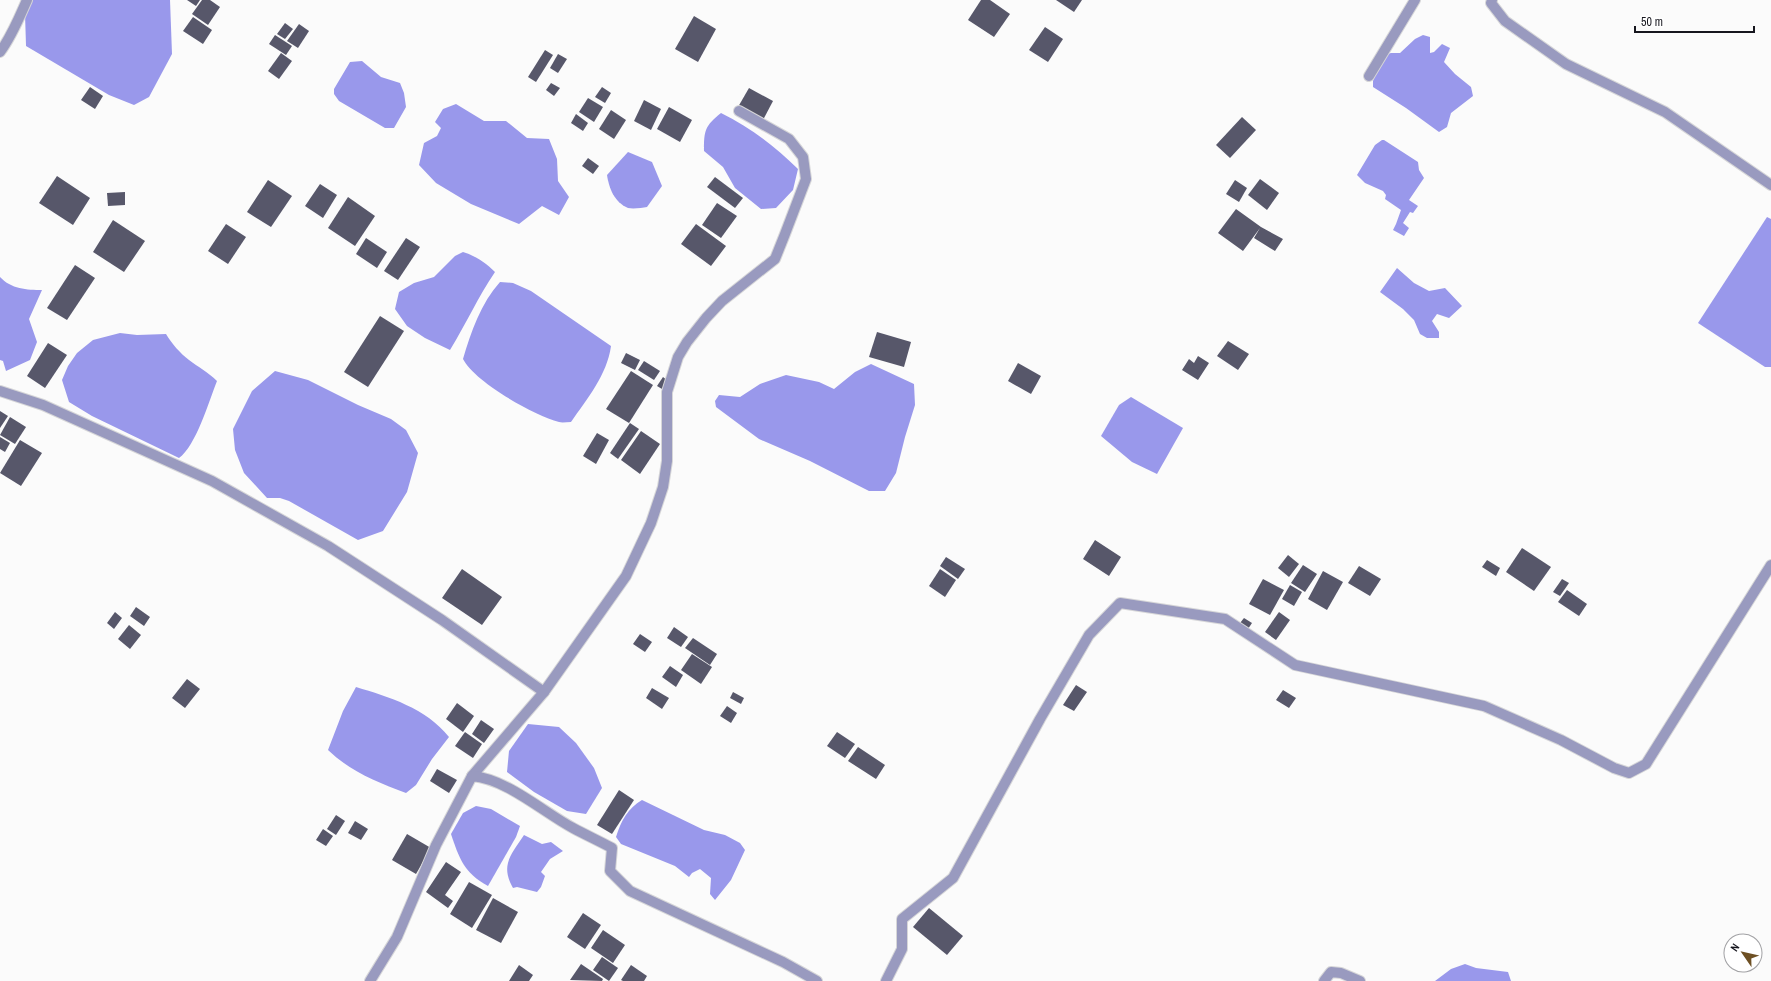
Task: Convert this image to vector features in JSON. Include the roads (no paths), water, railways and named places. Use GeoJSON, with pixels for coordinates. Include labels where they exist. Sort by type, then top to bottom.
{"type":"FeatureCollection","features":[{"type":"Feature","properties":{"kind":"street"},"geometry":{"type":"LineString","coordinates":[[0,52],[18,21],[26,0]]}},
{"type":"Feature","properties":{"kind":"street"},"geometry":{"type":"LineString","coordinates":[[1369,76],[1415,0]]}},
{"type":"Feature","properties":{"kind":"street"},"geometry":{"type":"LineString","coordinates":[[1492,0],[1491,3],[1505,22],[1566,64],[1665,112],[1771,185]]}},
{"type":"Feature","properties":{"kind":"street"},"geometry":{"type":"LineString","coordinates":[[370,981],[397,937],[436,845],[472,776],[544,692],[626,576],[651,523],[663,487],[667,461],[667,392],[678,358],[687,342],[722,301],[774,259],[806,179],[803,157],[789,139],[739,111]]}},
{"type":"Feature","properties":{"kind":"street"},"geometry":{"type":"LineString","coordinates":[[0,392],[43,405],[212,481],[328,546],[442,620],[544,692]]}},
{"type":"Feature","properties":{"kind":"street"},"geometry":{"type":"LineString","coordinates":[[886,981],[902,949],[902,919],[953,878],[1040,719],[1089,635],[1120,603],[1225,619],[1295,665],[1484,706],[1562,740],[1614,768],[1629,773],[1646,764],[1771,565]]}},
{"type":"Feature","properties":{"kind":"street"},"geometry":{"type":"LineString","coordinates":[[472,776],[483,777],[522,796],[573,828],[612,848],[610,871],[630,891],[783,962],[817,981]]}},
{"type":"Feature","properties":{"kind":"street"},"geometry":{"type":"LineString","coordinates":[[1324,981],[1331,972],[1341,973],[1360,981]]}}]}
